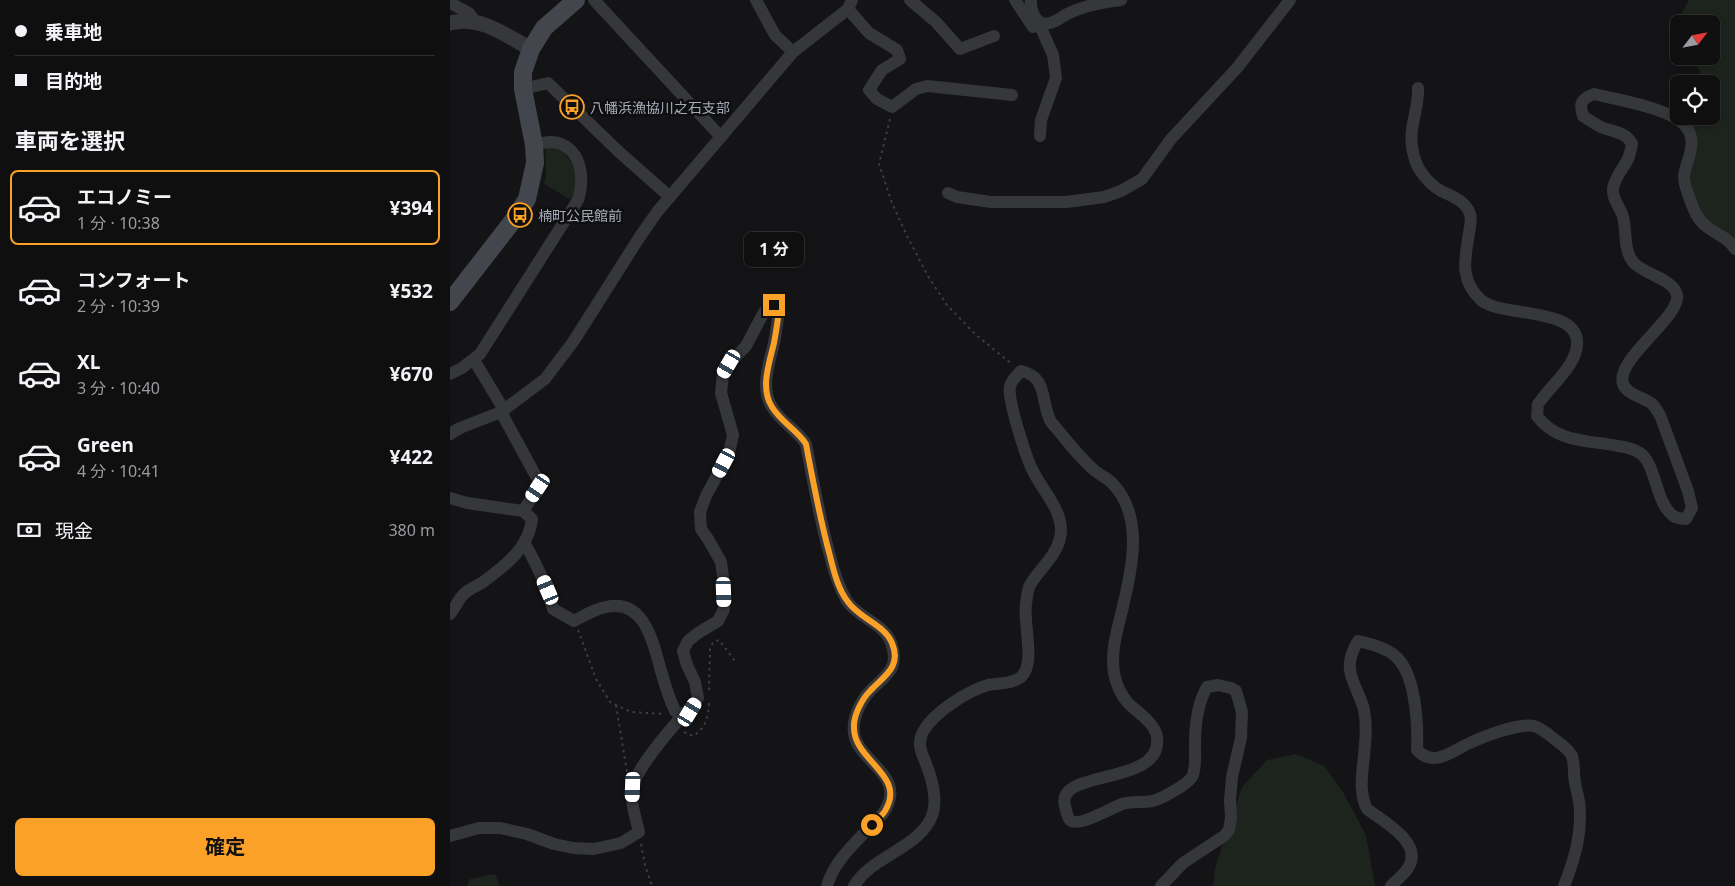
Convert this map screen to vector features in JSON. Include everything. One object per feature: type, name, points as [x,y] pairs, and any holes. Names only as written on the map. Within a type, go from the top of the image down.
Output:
[{"type":"main road","points":[[450,302],[515,218],[527,199],[535,163],[534,145],[523,90],[523,72],[531,49],[544,28],[576,0]]},
{"type":"street","points":[[594,0],[721,136]]},
{"type":"street","points":[[756,0],[776,35],[793,52]]},
{"type":"street","points":[[910,0],[936,22],[960,49],[994,36]]},
{"type":"street","points":[[1015,0],[1038,36],[1053,22],[1069,13],[1108,1],[1121,0]]},
{"type":"street","points":[[1031,0],[1030,6],[1043,30],[1053,55],[1056,78],[1041,120],[1040,136]]},
{"type":"street","points":[[948,193],[956,197],[991,202],[1066,202],[1104,197],[1121,191],[1142,178],[1171,139],[1237,68],[1290,0]]},
{"type":"street","points":[[450,3],[469,13],[475,21]]},
{"type":"street","points":[[450,434],[460,428],[503,411],[545,379],[558,363],[638,238],[670,197],[793,52],[850,4],[870,33],[897,50],[900,59],[882,70],[869,90],[877,99],[892,106],[916,90],[927,86],[1012,95]]},
{"type":"street","points":[[450,23],[475,21],[496,29],[531,49]]},
{"type":"street","points":[[523,90],[548,83],[618,151],[670,197]]},
{"type":"street","points":[[1418,88],[1411,129],[1413,154],[1416,163],[1430,183],[1455,197],[1465,205],[1470,214],[1471,222],[1464,260],[1469,286],[1474,294],[1485,303],[1563,321],[1574,330],[1577,340],[1576,352],[1569,365],[1538,405],[1537,416],[1555,433],[1574,440],[1588,440],[1627,448],[1641,453],[1651,469],[1657,489],[1668,509],[1675,517],[1686,520],[1692,508],[1688,491],[1660,415],[1653,405],[1627,390],[1623,384],[1623,376],[1629,363],[1674,309],[1678,297],[1674,287],[1634,263],[1627,251],[1623,216],[1612,190],[1615,180],[1628,158],[1632,144],[1630,138],[1624,134],[1600,126],[1583,116],[1580,108],[1586,97],[1594,94],[1662,111],[1678,119],[1687,127],[1692,139],[1684,179],[1696,214],[1709,230],[1724,238],[1735,249]]},
{"type":"street","points":[[450,374],[474,360],[480,354],[578,200],[582,187],[582,174],[577,160],[570,150],[561,143],[549,142],[534,145]]},
{"type":"street","points":[[450,836],[479,828],[500,828],[527,834],[554,844],[573,848],[594,849],[621,843],[639,832],[632,798],[633,787],[639,773],[680,718],[690,712],[698,698],[695,682],[683,651],[688,641],[718,621],[724,609],[721,562],[701,530],[700,512],[706,496],[729,453],[733,435],[721,393],[723,374],[729,364],[746,346],[764,312],[774,305],[779,309],[766,376],[767,394],[771,406],[782,420],[801,436],[806,444],[822,526],[836,579],[848,602],[860,615],[886,634],[892,644],[894,659],[892,669],[886,677],[870,690],[864,699],[855,719],[854,728],[855,739],[864,754],[878,767],[888,782],[891,790],[890,800],[885,811],[834,869],[827,886]]},
{"type":"street","points":[[474,360],[503,411],[538,480],[538,488],[523,511]]},
{"type":"street","points":[[854,886],[867,870],[914,839],[930,820],[934,810],[935,791],[928,767],[920,753],[919,743],[923,730],[932,720],[968,693],[987,686],[1018,680],[1024,674],[1028,662],[1025,607],[1027,594],[1030,585],[1054,554],[1060,539],[1062,526],[1058,514],[1032,471],[1012,409],[1010,387],[1013,379],[1021,371],[1031,373],[1039,382],[1046,414],[1051,422],[1094,470],[1113,484],[1130,516],[1133,530],[1133,556],[1124,603],[1115,636],[1114,672],[1118,686],[1127,702],[1151,724],[1156,733],[1158,743],[1154,754],[1148,761],[1136,769],[1075,787],[1066,795],[1064,802],[1068,819],[1074,822],[1082,822],[1128,802],[1151,801],[1167,796],[1190,780],[1195,766],[1196,721],[1202,694],[1207,687],[1218,685],[1236,691],[1242,712],[1241,738],[1232,777],[1229,830],[1224,836],[1183,863],[1161,886]]},
{"type":"street","points":[[450,498],[467,503],[523,511],[532,519],[531,532],[525,544],[502,567],[463,594],[458,606],[450,614]]},
{"type":"street","points":[[525,544],[545,582],[553,609],[574,621],[607,606],[625,607],[639,616],[649,631],[668,696],[680,718]]},
{"type":"street","points":[[1391,886],[1408,868],[1412,856],[1409,844],[1367,809],[1364,804],[1362,783],[1365,742],[1364,708],[1352,680],[1349,663],[1351,653],[1358,641],[1373,644],[1394,655],[1403,665],[1416,711],[1417,750],[1421,754],[1434,758],[1442,757],[1470,742],[1521,726],[1532,726],[1544,730],[1568,750],[1572,758],[1574,781],[1579,800],[1580,828],[1570,870],[1564,886]]},
{"type":"path","points":[[892,106],[879,164],[892,203],[906,236],[929,278],[947,305],[975,334],[1021,371]]},
{"type":"path","points":[[574,621],[596,679],[610,702],[631,712],[663,714],[680,718]]},
{"type":"path","points":[[616,705],[632,798]]},
{"type":"path","points":[[639,832],[644,865],[652,886]]},
{"type":"shaded area","points":[[1689,0],[1735,0],[1735,249],[1709,230],[1684,179],[1687,127],[1689,125],[1720,125],[1720,75],[1701,75],[1697,65],[1720,65],[1720,15],[1681,15]]},
{"type":"shaded area","points":[[552,146],[564,152],[579,173],[573,201],[544,184],[546,173],[545,150]]},
{"type":"shaded area","points":[[1296,754],[1324,766],[1343,792],[1366,835],[1375,886],[1213,886],[1215,868],[1242,787],[1267,760]]},
{"type":"shaded area","points":[[495,874],[500,886],[467,886],[470,879]]},
{"type":"place","name":"八幡浜漁協川之石支部","points":[[572,107]]},
{"type":"place","name":"楠町公民館前","points":[[520,215]]},
{"type":"route","points":[[774,305],[779,309],[766,376],[767,394],[771,406],[782,420],[801,436],[806,444],[822,526],[836,579],[848,602],[860,615],[875,624],[886,634],[892,644],[894,659],[892,669],[886,677],[870,690],[864,699],[855,719],[854,728],[855,739],[864,754],[878,767],[891,790],[890,800],[885,811],[872,825]]}]
